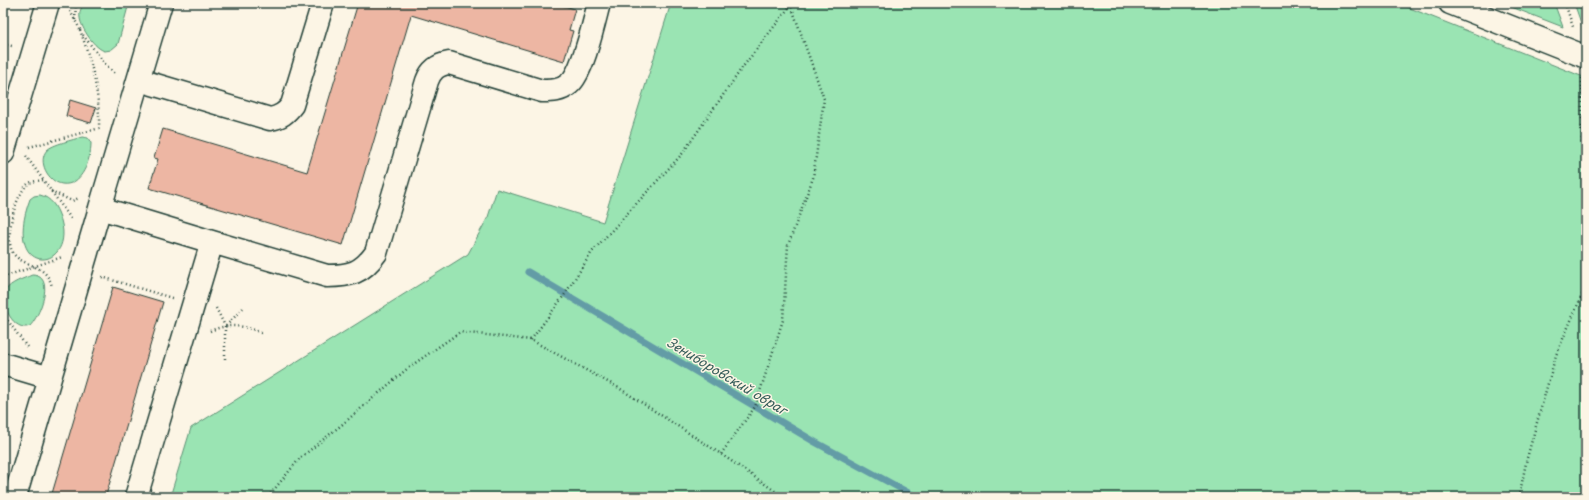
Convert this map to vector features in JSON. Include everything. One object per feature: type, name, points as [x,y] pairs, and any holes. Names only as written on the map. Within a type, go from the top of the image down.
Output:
[{"type":"lane","points":[[15,497],[161,3]]},
{"type":"lane","points":[[137,85],[270,119],[277,118],[288,111],[292,105],[322,3]]},
{"type":"lane","points":[[100,208],[327,276],[343,276],[353,274],[370,262],[376,253],[427,81],[432,71],[438,66],[449,64],[542,91],[555,91],[564,88],[575,78],[579,70],[599,3]]},
{"type":"lane","points":[[1450,3],[1584,56]]},
{"type":"lane","points":[[3,153],[57,5]]},
{"type":"lane","points":[[136,497],[212,242]]},
{"type":"lane","points":[[3,365],[50,378]]},
{"type":"path","points":[[3,16],[7,3]]},
{"type":"path","points":[[75,20],[76,3]]},
{"type":"path","points":[[531,340],[565,294],[592,252],[682,154],[742,68],[792,4]]},
{"type":"path","points":[[721,454],[755,407],[783,320],[788,245],[813,178],[824,99],[792,4]]},
{"type":"path","points":[[57,5],[75,20],[88,52],[94,82],[99,133]]},
{"type":"path","points":[[80,30],[106,65],[137,85]]},
{"type":"path","points":[[1584,56],[1582,144],[1586,163]]},
{"type":"path","points":[[28,147],[126,121]]},
{"type":"path","points":[[3,277],[89,246],[52,191],[25,155]]},
{"type":"path","points":[[43,180],[31,182],[22,191],[10,229],[11,247],[17,257],[47,274],[53,290]]},
{"type":"path","points":[[52,191],[72,201],[76,200],[82,195]]},
{"type":"path","points":[[82,271],[194,304]]},
{"type":"path","points":[[201,279],[225,326],[225,361]]},
{"type":"path","points":[[1519,497],[1527,458],[1556,355],[1586,286]]},
{"type":"path","points":[[225,326],[243,308]]},
{"type":"path","points":[[210,331],[225,326],[245,327],[263,334]]},
{"type":"path","points":[[268,497],[300,458],[344,424],[408,368],[460,332],[531,340],[619,388],[778,492],[789,497]]},
{"type":"green space","points":[[85,3],[129,3],[118,44],[111,50],[105,51],[97,46],[83,27],[80,16],[82,6]]},
{"type":"green space","points":[[671,3],[1397,3],[1586,78],[1586,497],[1549,497],[1546,494],[1534,497],[170,497],[191,428],[468,254],[488,217],[497,189],[603,222]]},
{"type":"green space","points":[[1501,3],[1554,3],[1563,27]]},
{"type":"green space","points":[[1574,3],[1586,3],[1586,37]]},
{"type":"green space","points":[[82,137],[88,138],[91,143],[91,149],[87,164],[80,177],[69,184],[62,184],[52,179],[48,175],[43,160],[47,150],[63,142]]},
{"type":"green space","points":[[40,195],[50,200],[57,209],[63,236],[59,249],[51,257],[41,259],[31,255],[25,243],[23,225],[30,199],[34,196]]},
{"type":"green space","points":[[32,275],[39,277],[44,282],[44,297],[34,321],[30,326],[24,327],[14,321],[6,310],[4,297],[5,291],[10,285]]},
{"type":"building","points":[[358,3],[554,3],[575,9],[569,30],[573,31],[564,61],[411,15],[343,245],[149,188],[158,159],[154,158],[163,129],[307,172]]},
{"type":"building","points":[[70,100],[96,108],[91,123],[66,116]]},
{"type":"building","points":[[113,287],[163,302],[106,497],[51,497]]},
{"type":"waterway","name":"Зениборовский овраг","points":[[528,272],[815,442],[916,497]]}]
